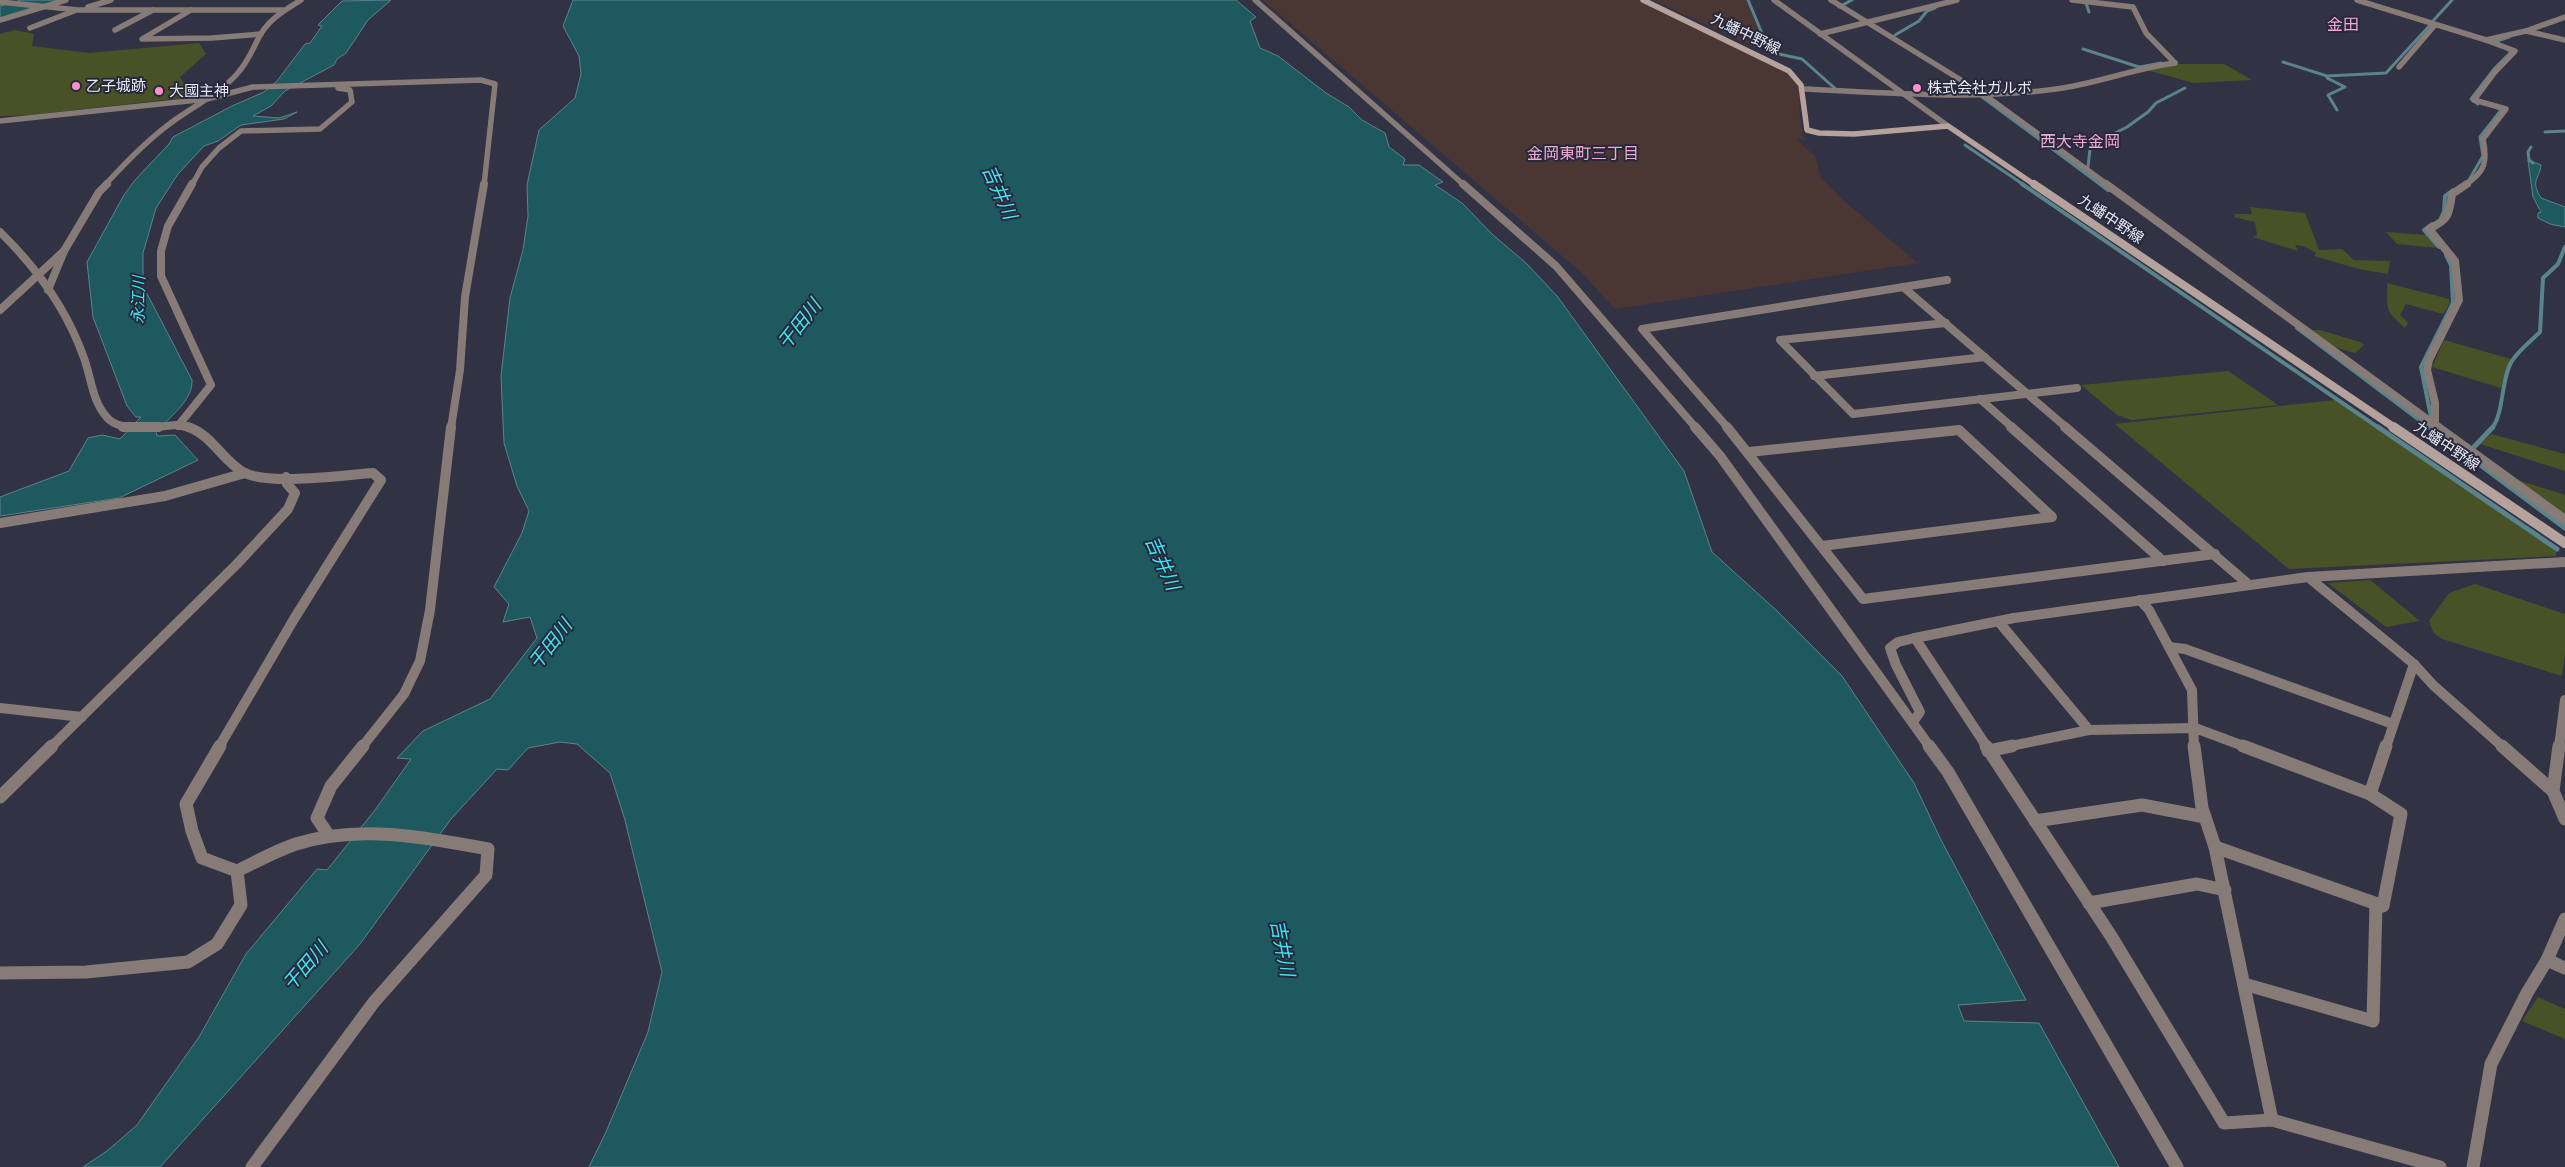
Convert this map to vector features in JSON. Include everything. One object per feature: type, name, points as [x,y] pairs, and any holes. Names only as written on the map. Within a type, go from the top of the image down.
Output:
[{"type":"main road","name":"九蟠中野線","points":[[1643,0],[1780,65],[1795,76],[1804,89]]},
{"type":"main road","points":[[1804,89],[1804,122],[1807,130],[1815,133],[1833,134],[1948,126]]},
{"type":"main road","name":"九蟠中野線","points":[[1948,126],[2565,543]]},
{"type":"street","points":[[0,20],[66,0]]},
{"type":"street","points":[[30,28],[110,0]]},
{"type":"street","points":[[48,290],[64,252],[99,192],[135,153],[172,122],[207,99],[244,66],[261,34],[276,15],[301,0]]},
{"type":"street","points":[[1255,0],[1556,266],[1720,456],[1948,772],[2177,1167]]},
{"type":"street","points":[[1774,0],[1948,126]]},
{"type":"street","points":[[1831,0],[1978,93],[2565,520]]},
{"type":"street","points":[[1820,34],[1923,10],[1957,0]]},
{"type":"street","points":[[1804,89],[1902,94],[1978,93],[2061,88],[2141,68],[2175,63],[2146,34],[2131,6],[2072,0]]},
{"type":"street","points":[[2357,0],[2515,51],[2494,73],[2474,100],[2506,109],[2482,139],[2487,158],[2477,177],[2452,194],[2448,214],[2443,222],[2429,229],[2455,261],[2459,300],[2428,365],[2435,404],[2435,425]]},
{"type":"street","points":[[0,2],[78,10],[283,10]]},
{"type":"street","points":[[0,5],[13,2]]},
{"type":"street","points":[[200,9],[203,3]]},
{"type":"street","points":[[193,9],[142,39],[212,38],[261,34]]},
{"type":"street","points":[[115,30],[153,10]]},
{"type":"street","points":[[2489,42],[2565,17]]},
{"type":"street","points":[[2398,66],[2435,25]]},
{"type":"street","points":[[2526,31],[2565,40]]},
{"type":"street","points":[[0,120],[207,99],[253,87],[481,80],[494,84],[489,152],[465,297],[460,370],[448,449],[430,610],[420,661],[404,694],[331,786],[317,818],[329,836]]},
{"type":"street","points":[[173,426],[211,385],[161,276],[162,252],[168,226],[202,167],[219,148],[241,131],[320,129],[352,102],[350,90],[316,85]]},
{"type":"street","points":[[0,232],[19,250],[38,273],[48,290],[82,351],[94,395],[105,416],[122,427],[173,426],[197,429],[206,435],[214,446],[245,473],[264,478],[373,474],[382,480],[294,619],[186,804],[192,831],[202,858],[237,871],[295,844],[329,836],[356,833],[445,841],[488,849],[486,875],[374,1002],[314,1080],[252,1167]]},
{"type":"street","points":[[0,310],[38,273],[64,252]]},
{"type":"street","points":[[1947,280],[1642,329],[1749,452],[1863,599],[2215,554]]},
{"type":"street","points":[[1903,287],[2248,584]]},
{"type":"street","points":[[1946,323],[1780,340],[1853,414],[2077,388]]},
{"type":"street","points":[[1814,376],[1985,357]]},
{"type":"street","points":[[1980,399],[2163,561]]},
{"type":"street","points":[[1749,452],[1959,430],[2052,517],[1822,546]]},
{"type":"street","points":[[0,523],[165,496],[245,473]]},
{"type":"street","points":[[0,797],[237,564],[288,508],[296,493],[287,484],[286,477]]},
{"type":"street","points":[[1913,722],[1920,712],[1895,666],[1890,648],[1898,642],[1999,622],[2248,584],[2308,577],[2565,562]]},
{"type":"street","points":[[2308,577],[2414,664],[2434,685],[2553,791],[2565,819]]},
{"type":"street","points":[[2140,600],[2149,610],[2192,690],[2195,728],[2193,738],[2205,817],[2215,847],[2225,890],[2272,1120]]},
{"type":"street","points":[[1999,622],[2089,730]]},
{"type":"street","points":[[1915,638],[2089,903],[2224,1123],[2272,1120],[2440,1167]]},
{"type":"street","points":[[2169,647],[2184,649],[2394,724]]},
{"type":"street","points":[[2370,794],[2414,664]]},
{"type":"street","points":[[2553,791],[2565,700]]},
{"type":"street","points":[[0,708],[82,717]]},
{"type":"street","points":[[1988,751],[2089,730],[2195,728],[2370,794],[2401,814],[2383,906],[2215,847]]},
{"type":"street","points":[[2035,821],[2142,805],[2205,817]]},
{"type":"street","points":[[0,973],[86,972],[188,962],[217,944],[241,905],[237,871]]},
{"type":"street","points":[[2089,903],[2196,884],[2225,890]]},
{"type":"street","points":[[2244,984],[2373,1020],[2376,904]]},
{"type":"street","points":[[2473,1167],[2491,1064],[2526,993],[2547,960],[2565,919]]},
{"type":"street","points":[[2547,960],[2565,968]]},
{"type":"shaded area","points":[[1263,0],[1639,0],[1781,68],[1796,80],[1801,91],[1799,108],[1803,137],[1806,140],[1796,139],[1815,156],[1821,178],[1844,201],[1918,263],[1615,309],[1582,273]]},
{"type":"shaded area","points":[[1653,0],[1746,0],[1764,43],[1756,48]]},
{"type":"shaded area","points":[[15,30],[34,34],[32,46],[89,53],[199,43],[206,54],[180,77],[191,97],[30,115],[0,116],[0,34]]},
{"type":"shaded area","points":[[2176,64],[2224,64],[2252,80],[2194,83],[2143,69]]},
{"type":"shaded area","points":[[2250,207],[2305,213],[2319,250],[2342,249],[2354,260],[2390,261],[2388,274],[2359,269],[2314,256],[2316,253],[2303,246],[2295,245],[2298,251],[2253,237],[2257,235],[2255,222],[2234,217],[2235,214],[2252,214]]},
{"type":"shaded area","points":[[2386,232],[2426,235],[2438,248],[2397,244]]},
{"type":"shaded area","points":[[2387,283],[2449,299],[2450,303],[2443,314],[2406,304],[2400,315],[2408,323],[2405,328],[2388,308]]},
{"type":"shaded area","points":[[2312,330],[2320,330],[2360,342],[2364,345],[2355,353],[2331,346]]},
{"type":"shaded area","points":[[2444,340],[2511,359],[2501,388],[2432,367]]},
{"type":"shaded area","points":[[2228,371],[2278,405],[2132,420],[2117,415],[2081,385]]},
{"type":"shaded area","points":[[2335,400],[2556,551],[2556,556],[2289,569],[2115,424]]},
{"type":"shaded area","points":[[2491,434],[2565,454],[2565,471],[2480,444]]},
{"type":"shaded area","points":[[2515,479],[2565,495],[2565,515]]},
{"type":"shaded area","points":[[2370,580],[2420,621],[2386,627],[2328,583]]},
{"type":"shaded area","points":[[2475,584],[2565,614],[2565,654],[2562,676],[2442,639],[2433,632],[2429,621],[2449,593]]},
{"type":"shaded area","points":[[2538,997],[2565,1009],[2565,1039],[2522,1021]]},
{"type":"water","points":[[21,0],[59,0],[0,18],[0,6]]},
{"type":"water","name":"永江川","points":[[391,0],[368,20],[346,53],[337,59],[334,65],[285,91],[271,106],[253,116],[279,118],[297,112],[284,119],[241,125],[218,141],[204,146],[178,174],[156,208],[143,253],[143,286],[192,380],[189,395],[156,432],[157,436],[175,435],[198,460],[119,498],[0,516],[0,497],[69,471],[88,438],[102,435],[120,439],[141,417],[136,417],[127,406],[93,317],[87,262],[124,195],[135,180],[169,144],[173,137],[232,106],[264,92],[277,81],[305,44],[310,43],[322,26],[318,25],[342,1]]},
{"type":"water","points":[[573,0],[1236,0],[1256,17],[1250,21],[1260,48],[1278,56],[1326,93],[1349,107],[1362,120],[1385,133],[1389,147],[1405,159],[1403,165],[1419,165],[1443,182],[1435,185],[1462,203],[1493,235],[1526,263],[1557,296],[1684,471],[1712,552],[1776,610],[1842,676],[1914,783],[1940,838],[2026,1000],[1958,1005],[1964,1021],[2039,1023],[2119,1167],[589,1167],[606,1132],[648,1032],[662,972],[625,820],[610,773],[577,744],[560,742],[528,748],[508,770],[497,769],[451,819],[360,944],[160,1167],[83,1167],[107,1151],[137,1125],[199,1037],[246,954],[317,869],[327,870],[375,810],[411,759],[397,758],[423,731],[490,699],[537,638],[530,617],[503,622],[509,604],[494,587],[522,533],[529,511],[517,486],[504,443],[501,376],[510,298],[523,250],[528,216],[527,185],[539,130],[575,98],[581,74],[579,56],[563,26]]},
{"type":"water","points":[[2528,160],[2541,165],[2536,180],[2536,187],[2541,198],[2565,207],[2565,227],[2550,224],[2538,218],[2538,213],[2541,212],[2533,197]]},
{"type":"waterway","points":[[1748,0],[1766,43],[1775,53],[1802,59],[1839,92]]},
{"type":"waterway","points":[[1839,7],[1852,0]]},
{"type":"waterway","points":[[2432,22],[2452,0]]},
{"type":"waterway","points":[[2088,3],[2086,3],[2089,12]]},
{"type":"waterway","points":[[1895,35],[1919,21],[1927,11],[1935,8]]},
{"type":"waterway","points":[[2283,62],[2327,76],[2386,73],[2431,24]]},
{"type":"waterway","points":[[2491,43],[2509,37]]},
{"type":"waterway","points":[[2083,49],[2139,67]]},
{"type":"waterway","points":[[2478,104],[2471,99],[2495,68],[2512,51],[2509,50]]},
{"type":"waterway","points":[[2140,67],[2161,63]]},
{"type":"waterway","points":[[2327,78],[2345,87],[2328,95],[2337,110]]},
{"type":"waterway","points":[[2088,167],[2090,149],[2094,144],[2127,127],[2148,112],[2156,103],[2185,88]]},
{"type":"waterway","points":[[1985,92],[2007,91]]},
{"type":"waterway","points":[[1978,94],[2101,185]]},
{"type":"waterway","points":[[2469,180],[2483,156],[2480,137],[2502,109],[2498,108]]},
{"type":"waterway","points":[[2545,132],[2565,131]]},
{"type":"waterway","points":[[1965,145],[2024,185]]},
{"type":"waterway","points":[[2531,147],[2528,152],[2529,160],[2533,163]]},
{"type":"waterway","points":[[2022,184],[2379,428]]},
{"type":"waterway","points":[[2100,184],[2108,190]]},
{"type":"waterway","points":[[2441,218],[2444,212],[2445,196],[2453,190]]},
{"type":"waterway","points":[[2432,224],[2424,230],[2439,247]]},
{"type":"waterway","points":[[2492,428],[2499,414],[2508,368],[2522,349],[2540,332],[2543,278],[2558,264],[2565,247]]},
{"type":"waterway","points":[[2431,417],[2421,367],[2453,303],[2451,265],[2446,255]]},
{"type":"waterway","points":[[2297,328],[2430,428]]},
{"type":"waterway","points":[[2378,427],[2557,549]]},
{"type":"waterway","points":[[2429,427],[2436,432]]},
{"type":"waterway","points":[[2473,448],[2493,427]]},
{"type":"waterway","points":[[2475,461],[2565,528]]},
{"type":"place","name":"乙子城跡","points":[[76,86]]},
{"type":"place","name":"株式会社ガルボ","points":[[1917,88]]},
{"type":"place","name":"大國主神","points":[[159,91]]},
{"type":"district","name":"金田","points":[[2343,24]]},
{"type":"district","name":"西大寺金岡","points":[[2080,141]]},
{"type":"district","name":"金岡東町三丁目","points":[[1583,153]]},
{"type":"water label","name":"吉井川","points":[[1000,192]]},
{"type":"water label","name":"干田川","points":[[799,324]]},
{"type":"water label","name":"吉井川","points":[[1163,563]]},
{"type":"water label","name":"干田川","points":[[550,644]]},
{"type":"water label","name":"吉井川","points":[[1283,948]]},
{"type":"water label","name":"干田川","points":[[305,966]]}]
